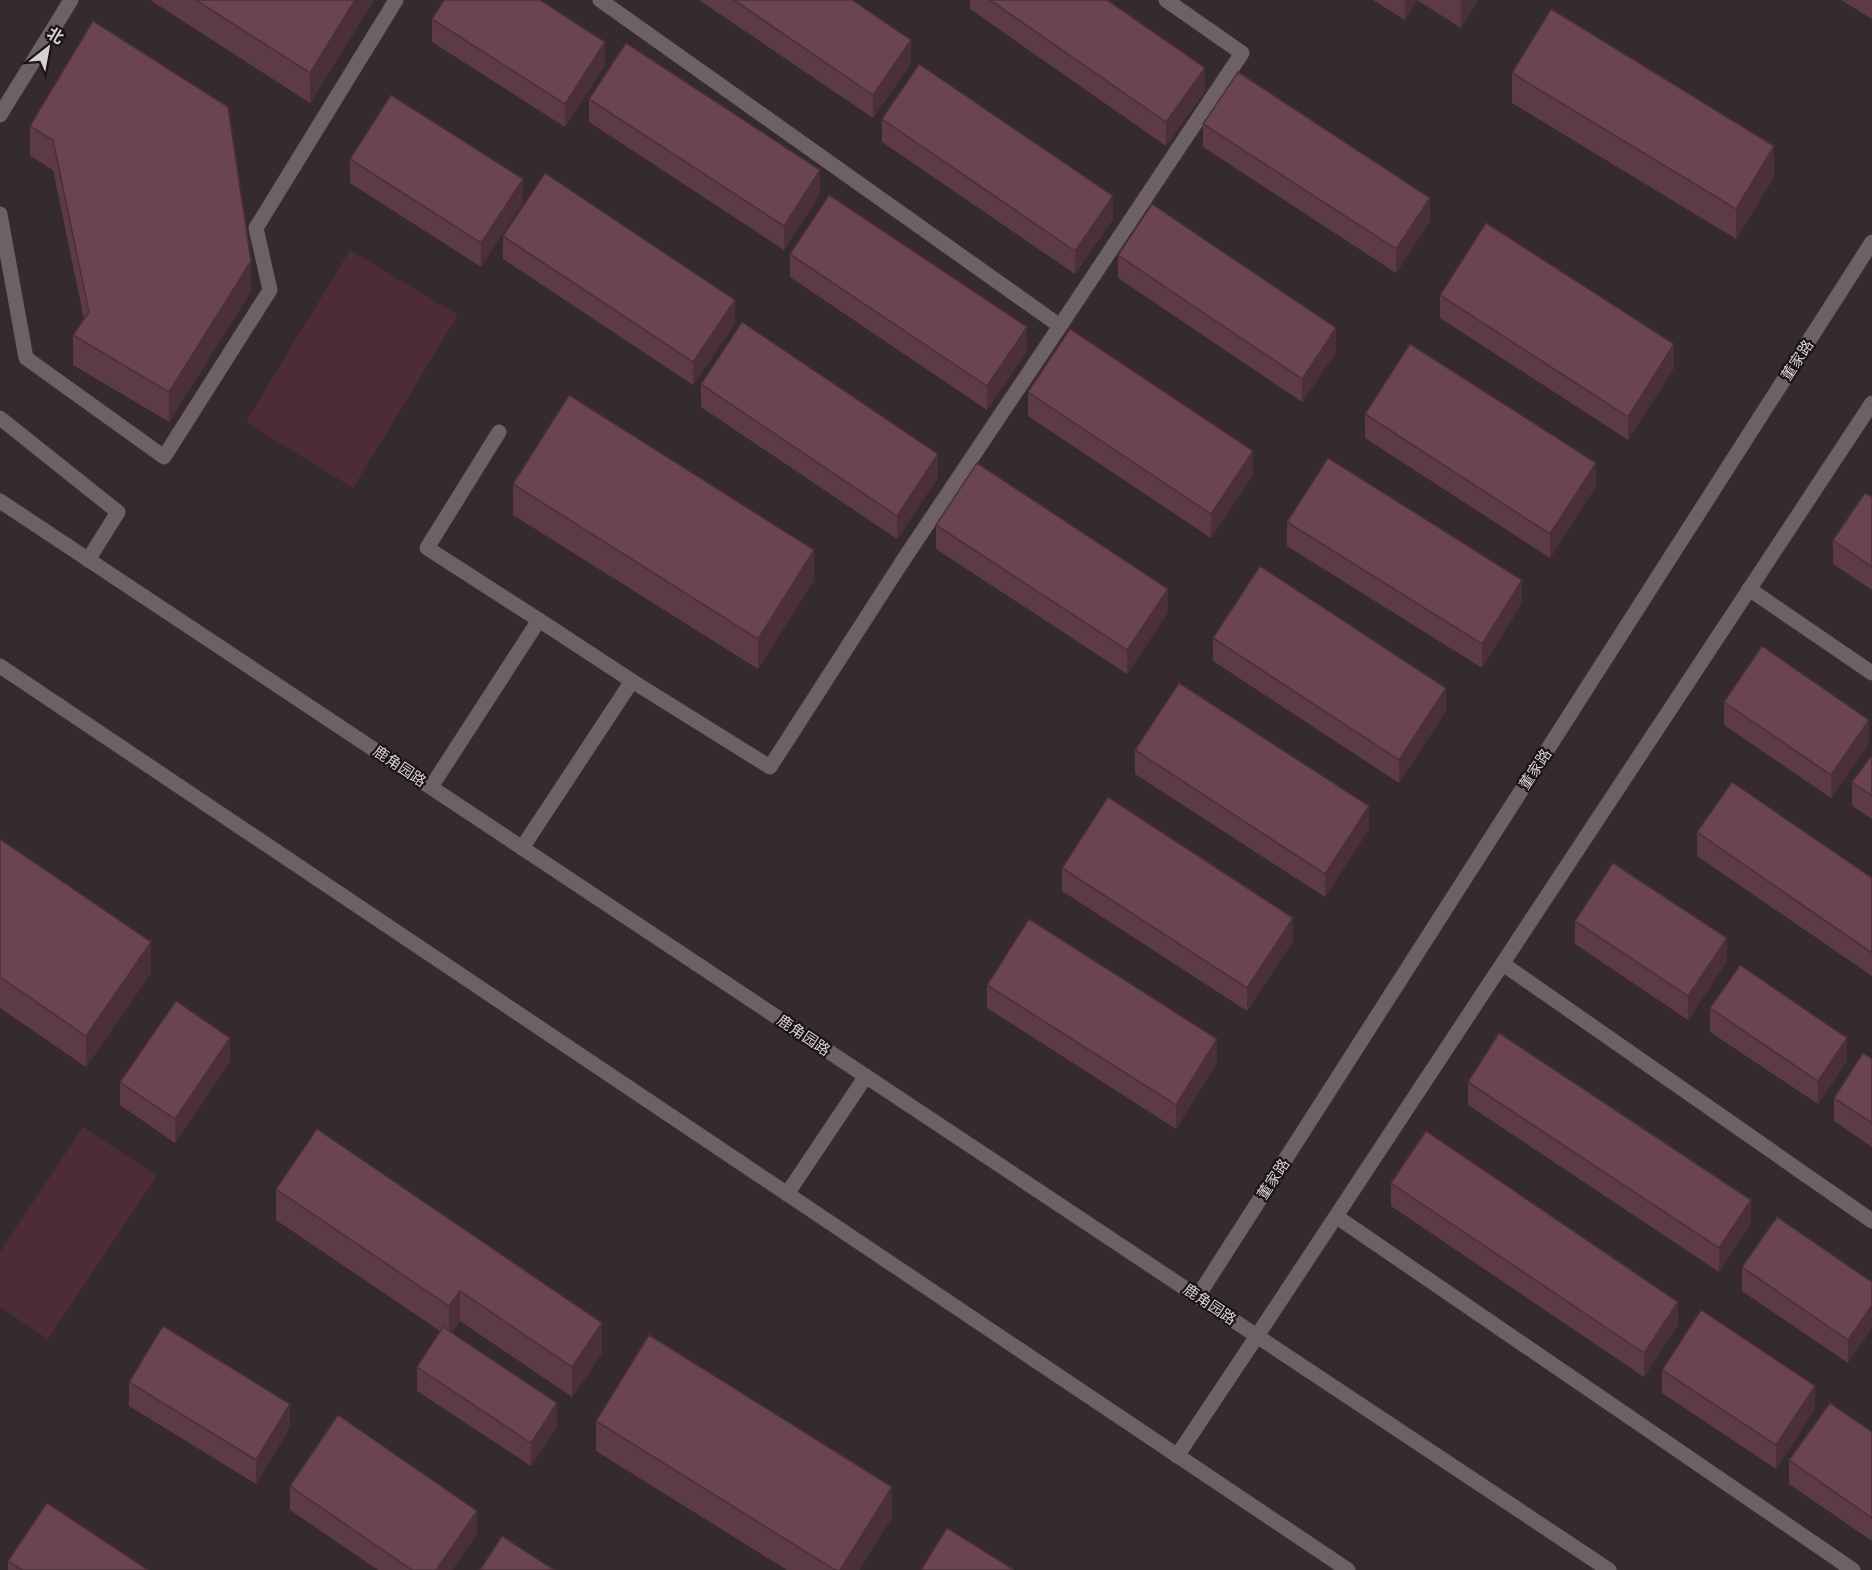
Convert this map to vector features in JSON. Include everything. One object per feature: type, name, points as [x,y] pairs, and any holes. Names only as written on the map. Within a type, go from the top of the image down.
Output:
[{"type":"street","points":[[0,115],[71,0]]},
{"type":"street","points":[[0,214],[26,358],[164,457],[270,290],[256,228],[396,0]]},
{"type":"street","points":[[600,0],[1060,326]]},
{"type":"street","points":[[499,432],[427,548],[770,767],[903,562],[1242,53],[1166,0]]},
{"type":"street","name":"董家路","points":[[1198,1296],[1872,242]]},
{"type":"street","points":[[1177,1456],[1337,1217],[1872,403]]},
{"type":"street","points":[[0,418],[118,512],[88,560]]},
{"type":"street","name":"鹿角园路","points":[[0,501],[1609,1570]]},
{"type":"street","points":[[1749,590],[1872,673]]},
{"type":"street","points":[[431,787],[539,620]]},
{"type":"street","points":[[0,666],[1348,1570]]},
{"type":"street","points":[[522,848],[632,681]]},
{"type":"street","points":[[1503,964],[1872,1221]]},
{"type":"street","points":[[787,1194],[866,1076]]},
{"type":"street","points":[[1337,1217],[1853,1570]]},
{"type":"shaded area","points":[[350,250],[458,315],[353,488],[246,422]]},
{"type":"shaded area","points":[[83,1127],[157,1176],[48,1339],[0,1307],[0,1252]]},
{"type":"building","points":[[196,0],[355,0],[310,73]]},
{"type":"building","points":[[444,0],[540,0],[605,42],[565,104],[432,19]]},
{"type":"building","points":[[734,0],[852,0],[911,40],[873,95]]},
{"type":"building","points":[[990,0],[1107,0],[1205,68],[1166,122]]},
{"type":"building","points":[[1551,9],[1774,146],[1736,209],[1512,73]]},
{"type":"building","points":[[93,21],[228,107],[251,261],[169,392],[73,335],[89,312],[53,140],[30,126]]},
{"type":"building","points":[[626,43],[820,170],[784,226],[589,99]]},
{"type":"building","points":[[919,64],[1113,196],[1075,251],[882,119]]},
{"type":"building","points":[[1238,72],[1430,198],[1396,249],[1203,124]]},
{"type":"building","points":[[391,95],[523,179],[481,243],[350,159]]},
{"type":"building","points":[[545,173],[735,300],[693,362],[503,236]]},
{"type":"building","points":[[829,195],[1027,327],[987,386],[790,254]]},
{"type":"building","points":[[1152,204],[1336,328],[1302,379],[1118,255]]},
{"type":"building","points":[[1486,223],[1674,344],[1628,417],[1440,295]]},
{"type":"building","points":[[742,322],[938,454],[897,516],[701,384]]},
{"type":"building","points":[[1070,329],[1253,451],[1211,514],[1028,392]]},
{"type":"building","points":[[1410,344],[1596,463],[1550,534],[1365,414]]},
{"type":"building","points":[[569,395],[814,550],[758,639],[513,484]]},
{"type":"building","points":[[1328,458],[1522,580],[1482,644],[1287,522]]},
{"type":"building","points":[[977,463],[1168,589],[1127,650],[936,525]]},
{"type":"building","points":[[1865,493],[1872,497],[1872,567],[1833,540]]},
{"type":"building","points":[[1260,566],[1446,688],[1399,760],[1213,638]]},
{"type":"building","points":[[1762,646],[1869,720],[1831,775],[1724,702]]},
{"type":"building","points":[[1179,683],[1369,806],[1325,874],[1135,750]]},
{"type":"building","points":[[1872,755],[1872,796],[1852,782]]},
{"type":"building","points":[[1732,782],[1872,878],[1872,953],[1697,832]]},
{"type":"building","points":[[1108,797],[1293,918],[1247,988],[1062,868]]},
{"type":"building","points":[[0,839],[151,942],[86,1036],[0,977]]},
{"type":"building","points":[[1613,863],[1727,938],[1688,996],[1575,921]]},
{"type":"building","points":[[1029,919],[1217,1039],[1176,1105],[987,985]]},
{"type":"building","points":[[1740,965],[1847,1038],[1818,1081],[1710,1008]]},
{"type":"building","points":[[176,1001],[230,1038],[175,1119],[120,1082]]},
{"type":"building","points":[[1499,1033],[1751,1200],[1719,1248],[1468,1082]]},
{"type":"building","points":[[1863,1053],[1872,1059],[1872,1123],[1834,1098]]},
{"type":"building","points":[[317,1129],[602,1323],[572,1367],[460,1291],[449,1306],[276,1189]]},
{"type":"building","points":[[1426,1131],[1678,1302],[1644,1353],[1391,1183]]},
{"type":"building","points":[[1777,1217],[1872,1282],[1872,1305],[1848,1340],[1742,1267]]},
{"type":"building","points":[[1701,1310],[1815,1386],[1776,1445],[1662,1370]]},
{"type":"building","points":[[163,1326],[290,1404],[256,1460],[129,1382]]},
{"type":"building","points":[[443,1327],[557,1403],[531,1443],[417,1367]]},
{"type":"building","points":[[649,1335],[892,1487],[840,1570],[835,1570],[596,1421]]},
{"type":"building","points":[[1830,1403],[1872,1432],[1872,1518],[1789,1460]]},
{"type":"building","points":[[338,1415],[477,1511],[436,1570],[412,1570],[290,1486]]},
{"type":"building","points":[[47,1503],[148,1570],[22,1570],[8,1561]]},
{"type":"building","points":[[947,1528],[1014,1570],[921,1570]]},
{"type":"building","points":[[502,1536],[554,1570],[480,1570]]}]
